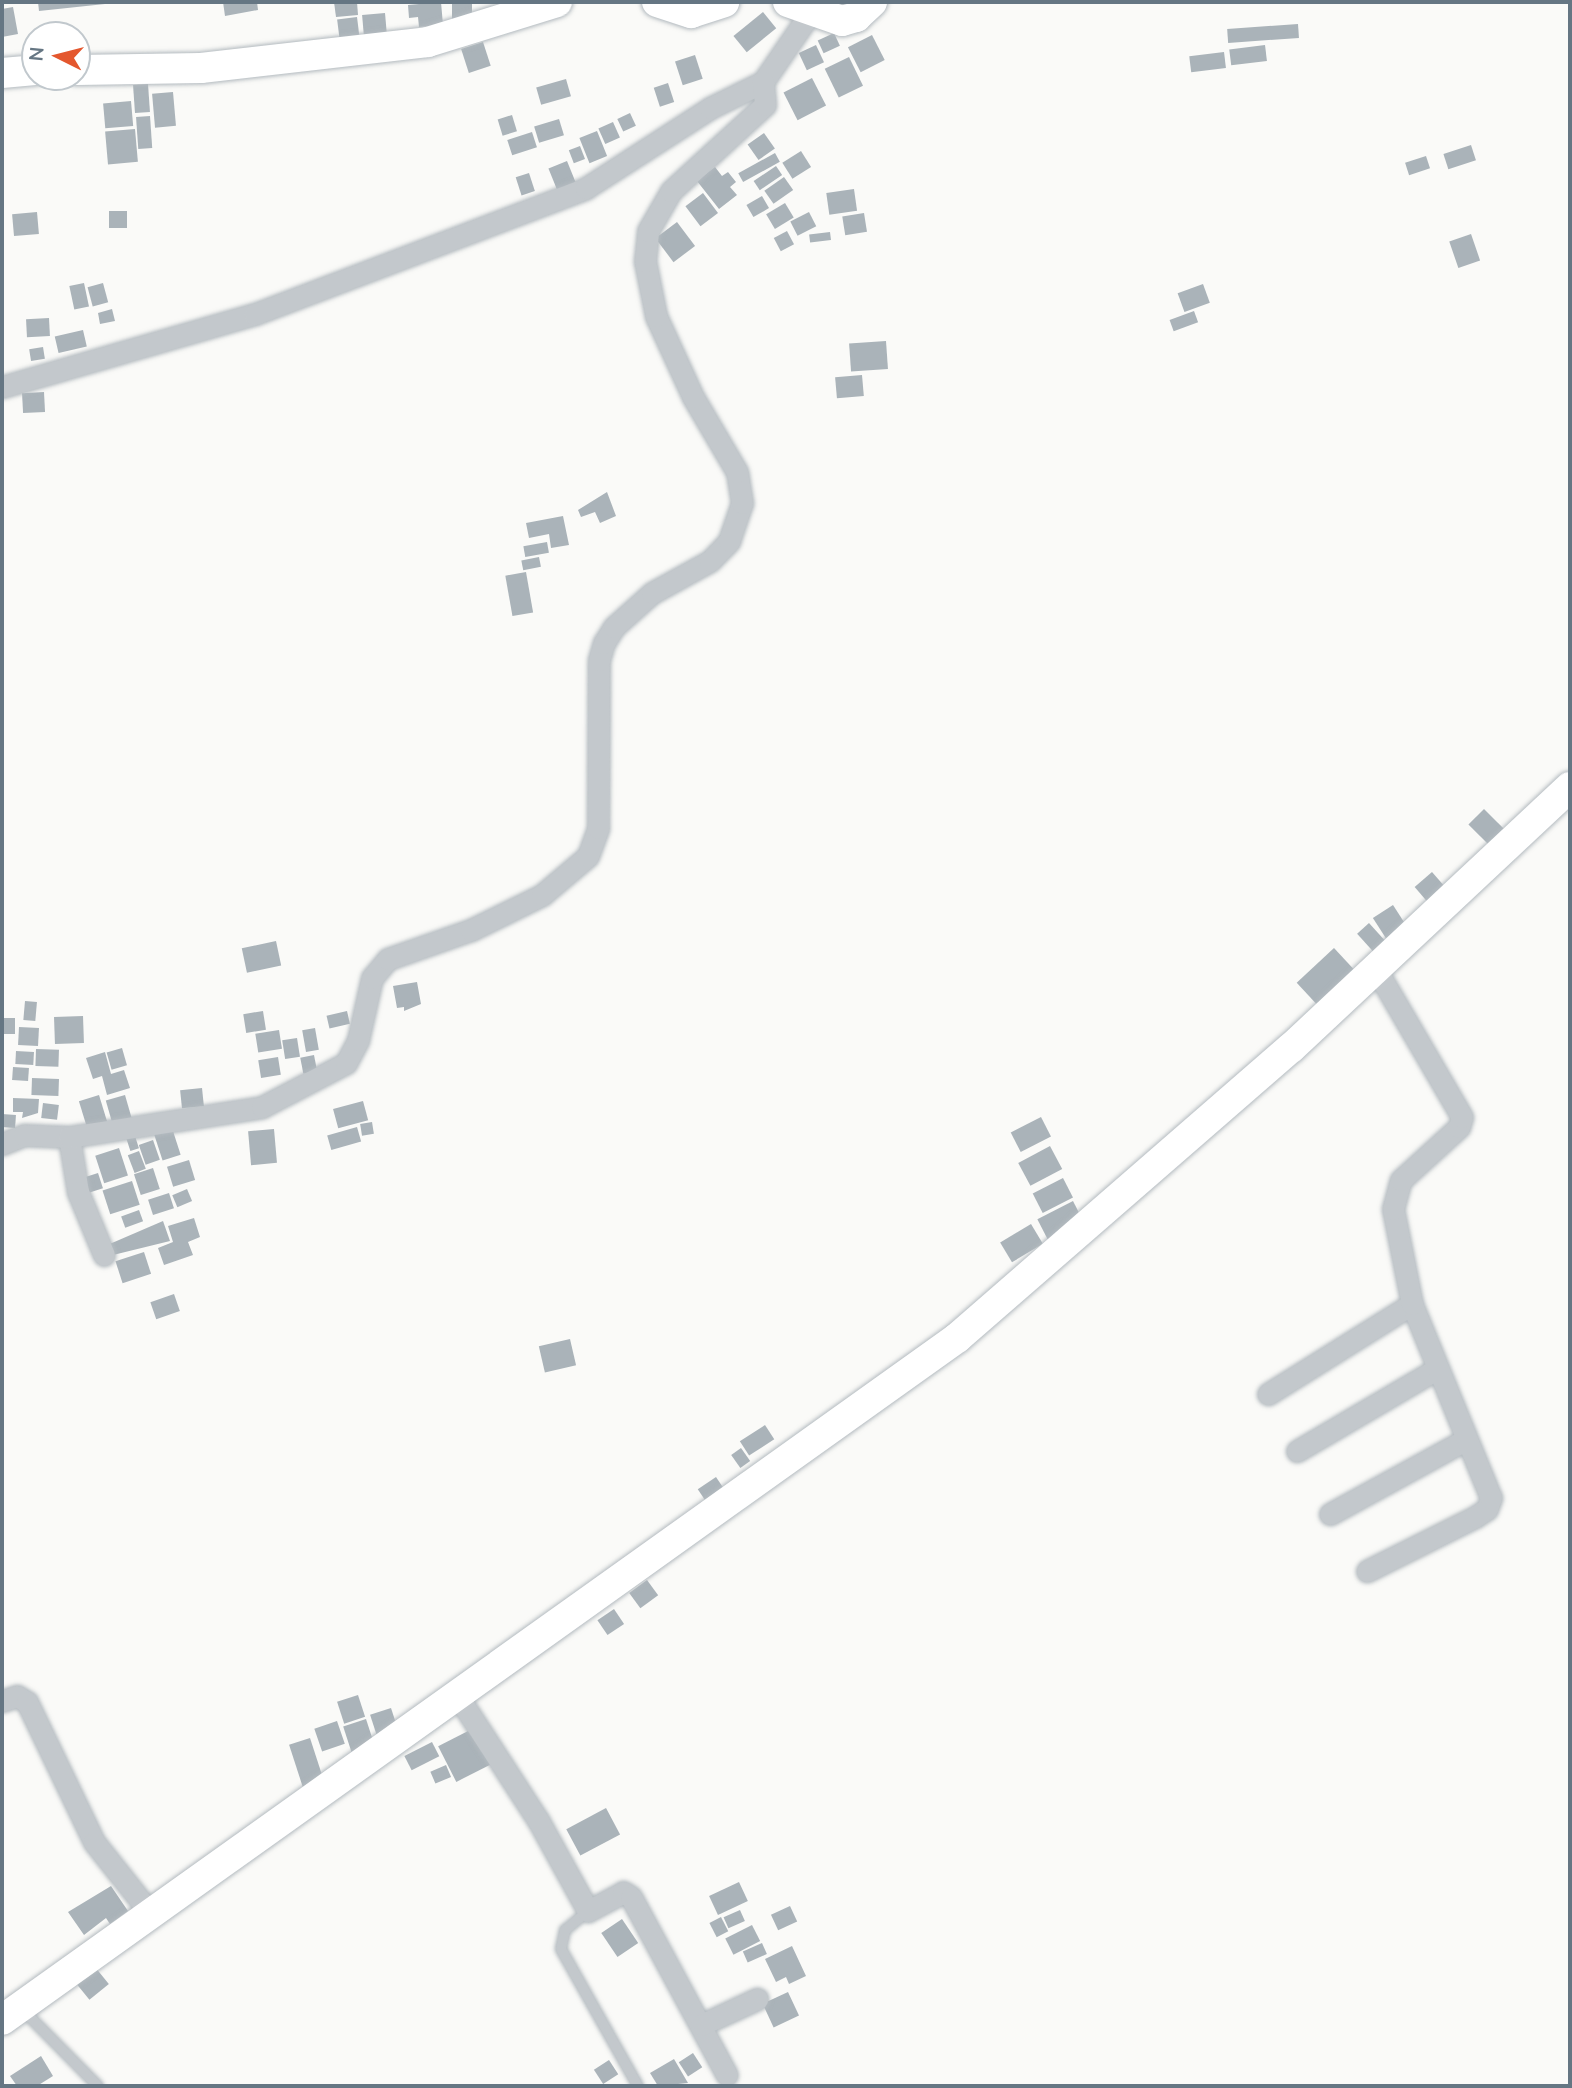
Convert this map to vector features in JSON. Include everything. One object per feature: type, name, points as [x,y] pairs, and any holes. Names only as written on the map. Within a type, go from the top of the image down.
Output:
[{"type":"street","points":[[91,70],[201,68],[428,42],[557,2]]},
{"type":"street","points":[[657,2],[691,13],[724,2]]},
{"type":"street","points":[[2,1144],[24,1135],[69,1137],[249,1111],[340,1068],[355,1048],[372,978],[388,959],[471,930],[542,895],[588,856],[598,828],[598,703],[604,643],[614,627],[652,593],[710,561],[729,541],[742,503],[737,472],[693,397],[656,316],[645,261],[648,231],[671,191],[765,106],[763,82],[799,7],[846,20],[872,2]]},
{"type":"street","points":[[2,73],[21,71]]},
{"type":"street","points":[[2,387],[255,314],[586,188],[710,108],[763,82]]},
{"type":"street","points":[[11,2013],[957,1338],[1376,969],[1570,787]]},
{"type":"street","points":[[1367,1571],[1489,1507],[1490,1494],[1435,1370],[1412,1304],[1395,1227],[1393,1195],[1411,1169],[1460,1127],[1462,1116],[1376,969]]},
{"type":"street","points":[[69,1137],[78,1192],[104,1255]]},
{"type":"street","points":[[1268,1394],[1412,1304]]},
{"type":"street","points":[[1297,1451],[1435,1370]]},
{"type":"street","points":[[1330,1514],[1465,1440]]},
{"type":"street","points":[[457,1695],[532,1811],[588,1911],[629,1894],[727,2075]]},
{"type":"street","points":[[2,1701],[17,1696],[27,1702],[94,1842],[151,1914]]},
{"type":"street","points":[[701,2025],[757,1999]]},
{"type":"lane","points":[[588,1911],[565,1930],[561,1949],[638,2086]]},
{"type":"lane","points":[[11,2013],[99,2086]]},
{"type":"building","points":[[38,2],[104,2],[105,4],[39,11]]},
{"type":"building","points":[[223,2],[257,2],[258,10],[225,16]]},
{"type":"building","points":[[334,2],[357,2],[358,15],[336,17]]},
{"type":"building","points":[[441,2],[443,25],[419,27],[418,17],[409,18],[408,5]]},
{"type":"building","points":[[452,2],[472,2],[472,22],[452,22]]},
{"type":"building","points":[[13,7],[18,34],[2,37],[2,9]]},
{"type":"building","points":[[763,12],[776,28],[747,52],[733,36]]},
{"type":"building","points":[[385,13],[387,36],[364,38],[362,15]]},
{"type":"building","points":[[357,17],[360,43],[340,45],[337,19]]},
{"type":"building","points":[[1298,24],[1299,38],[1228,43],[1227,29]]},
{"type":"building","points":[[834,33],[840,46],[824,53],[818,41]]},
{"type":"building","points":[[872,35],[885,60],[861,72],[848,47]]},
{"type":"building","points":[[483,42],[491,66],[469,73],[461,49]]},
{"type":"building","points":[[816,45],[824,62],[807,70],[799,53]]},
{"type":"building","points":[[1265,45],[1267,61],[1231,65],[1229,49]]},
{"type":"building","points":[[1224,52],[1226,68],[1191,72],[1189,56]]},
{"type":"building","points":[[695,55],[703,79],[683,85],[675,61]]},
{"type":"building","points":[[849,57],[863,86],[839,98],[825,69]]},
{"type":"building","points":[[812,78],[826,106],[798,120],[783,93]]},
{"type":"building","points":[[566,79],[571,96],[541,105],[536,88]]},
{"type":"building","points":[[668,83],[674,102],[660,107],[654,88]]},
{"type":"building","points":[[148,84],[150,112],[135,113],[133,85]]},
{"type":"building","points":[[173,92],[176,126],[155,128],[152,94]]},
{"type":"building","points":[[131,101],[133,126],[105,128],[103,103]]},
{"type":"building","points":[[630,113],[636,126],[623,132],[617,119]]},
{"type":"building","points":[[512,115],[517,131],[503,136],[498,119]]},
{"type":"building","points":[[150,116],[152,148],[138,149],[136,117]]},
{"type":"building","points":[[559,119],[564,135],[539,143],[534,127]]},
{"type":"building","points":[[613,122],[620,138],[605,144],[598,129]]},
{"type":"building","points":[[135,129],[138,162],[108,164],[105,132]]},
{"type":"building","points":[[597,131],[607,156],[589,163],[579,138]]},
{"type":"building","points":[[532,132],[537,147],[512,155],[507,140]]},
{"type":"building","points":[[764,133],[775,149],[759,160],[748,144]]},
{"type":"building","points":[[1471,145],[1476,160],[1448,169],[1443,154]]},
{"type":"building","points":[[580,146],[585,159],[574,163],[569,150]]},
{"type":"building","points":[[801,151],[811,167],[792,179],[782,163]]},
{"type":"building","points":[[775,153],[780,162],[743,182],[738,173]]},
{"type":"building","points":[[1426,156],[1430,168],[1409,175],[1405,163]]},
{"type":"building","points":[[567,161],[577,186],[559,194],[548,168]]},
{"type":"building","points":[[776,166],[782,175],[760,190],[754,181]]},
{"type":"building","points":[[715,167],[722,176],[728,172],[736,182],[730,187],[737,195],[719,209],[697,181]]},
{"type":"building","points":[[529,173],[535,191],[522,195],[516,177]]},
{"type":"building","points":[[784,177],[793,190],[774,204],[764,191]]},
{"type":"building","points":[[854,189],[857,211],[829,215],[826,193]]},
{"type":"building","points":[[703,193],[718,213],[700,226],[685,206]]},
{"type":"building","points":[[762,196],[769,208],[753,217],[746,205]]},
{"type":"building","points":[[785,203],[794,218],[775,229],[766,214]]},
{"type":"building","points":[[109,211],[127,211],[127,228],[109,228]]},
{"type":"building","points":[[37,212],[39,234],[14,236],[12,214]]},
{"type":"building","points":[[809,212],[816,226],[798,236],[790,222]]},
{"type":"building","points":[[864,213],[867,232],[845,235],[842,216]]},
{"type":"building","points":[[677,222],[695,246],[673,262],[655,238]]},
{"type":"building","points":[[787,231],[794,244],[781,251],[774,238]]},
{"type":"building","points":[[830,232],[831,240],[810,242],[809,235]]},
{"type":"building","points":[[1471,234],[1480,260],[1458,268],[1449,241]]},
{"type":"building","points":[[84,283],[89,306],[74,310],[69,286]]},
{"type":"building","points":[[103,283],[108,302],[93,306],[88,287]]},
{"type":"building","points":[[1203,284],[1210,303],[1184,312],[1178,293]]},
{"type":"building","points":[[112,309],[115,321],[100,324],[98,313]]},
{"type":"building","points":[[1194,311],[1198,322],[1174,331],[1170,320]]},
{"type":"building","points":[[49,318],[50,336],[27,337],[26,319]]},
{"type":"building","points":[[83,330],[87,347],[59,353],[55,337]]},
{"type":"building","points":[[886,341],[888,369],[851,372],[849,344]]},
{"type":"building","points":[[43,347],[45,359],[31,361],[29,349]]},
{"type":"building","points":[[862,375],[864,396],[837,398],[835,377]]},
{"type":"building","points":[[44,392],[45,412],[23,413],[22,393]]},
{"type":"building","points":[[607,492],[616,516],[600,523],[595,512],[581,517],[578,510]]},
{"type":"building","points":[[563,516],[569,545],[551,548],[549,534],[529,538],[526,523]]},
{"type":"building","points":[[547,542],[549,553],[525,557],[523,546]]},
{"type":"building","points":[[539,557],[541,567],[523,570],[521,560]]},
{"type":"building","points":[[526,572],[533,612],[512,616],[505,576]]},
{"type":"building","points":[[1484,809],[1504,829],[1488,844],[1468,825]]},
{"type":"building","points":[[1432,872],[1445,887],[1428,902],[1415,887]]},
{"type":"building","points":[[1393,905],[1406,925],[1386,938],[1373,918]]},
{"type":"building","points":[[1369,923],[1386,942],[1374,952],[1357,934]]},
{"type":"building","points":[[276,941],[281,965],[247,973],[242,948]]},
{"type":"building","points":[[1334,948],[1357,972],[1319,1007],[1297,983]]},
{"type":"building","points":[[417,982],[421,1004],[404,1011],[404,1007],[397,1008],[393,986]]},
{"type":"building","points":[[25,1001],[37,1002],[35,1021],[23,1020]]},
{"type":"building","points":[[263,1011],[266,1030],[246,1033],[243,1014]]},
{"type":"building","points":[[347,1011],[350,1024],[329,1028],[327,1016]]},
{"type":"building","points":[[83,1016],[84,1043],[55,1044],[54,1017]]},
{"type":"building","points":[[4,1018],[15,1018],[15,1034],[4,1034]]},
{"type":"building","points":[[19,1027],[39,1028],[38,1046],[18,1045]]},
{"type":"building","points":[[315,1028],[319,1050],[306,1052],[302,1030]]},
{"type":"building","points":[[279,1030],[282,1049],[258,1053],[255,1034]]},
{"type":"building","points":[[297,1038],[300,1057],[285,1059],[282,1040]]},
{"type":"building","points":[[122,1048],[127,1065],[112,1070],[107,1052]]},
{"type":"building","points":[[36,1049],[59,1050],[58,1067],[35,1066]]},
{"type":"building","points":[[16,1051],[34,1052],[33,1065],[15,1064]]},
{"type":"building","points":[[105,1052],[111,1074],[124,1070],[130,1088],[107,1095],[102,1076],[93,1079],[86,1058]]},
{"type":"building","points":[[314,1055],[317,1071],[303,1073],[300,1058]]},
{"type":"building","points":[[278,1057],[281,1075],[261,1078],[258,1060]]},
{"type":"building","points":[[13,1067],[29,1068],[28,1081],[12,1080]]},
{"type":"building","points":[[32,1078],[59,1079],[58,1096],[31,1095]]},
{"type":"building","points":[[202,1088],[204,1106],[182,1108],[180,1090]]},
{"type":"building","points":[[99,1095],[108,1125],[88,1131],[79,1101]]},
{"type":"building","points":[[125,1095],[132,1119],[113,1125],[106,1101]]},
{"type":"building","points":[[13,1098],[39,1099],[38,1113],[22,1118],[23,1112],[13,1112]]},
{"type":"building","points":[[363,1101],[368,1120],[338,1128],[333,1109]]},
{"type":"building","points":[[43,1103],[59,1105],[57,1120],[41,1118]]},
{"type":"building","points":[[2,1114],[16,1115],[15,1128],[2,1127]]},
{"type":"building","points":[[1041,1117],[1051,1137],[1021,1152],[1011,1132]]},
{"type":"building","points":[[372,1122],[374,1134],[362,1136],[360,1124]]},
{"type":"building","points":[[357,1127],[361,1141],[331,1150],[327,1136]]},
{"type":"building","points":[[172,1128],[181,1155],[163,1161],[154,1134]]},
{"type":"building","points":[[274,1129],[277,1163],[251,1165],[248,1131]]},
{"type":"building","points":[[134,1133],[139,1148],[130,1151],[125,1136]]},
{"type":"building","points":[[153,1140],[160,1160],[146,1165],[139,1145]]},
{"type":"building","points":[[1050,1146],[1062,1169],[1030,1186],[1018,1163]]},
{"type":"building","points":[[119,1148],[128,1176],[104,1183],[95,1156]]},
{"type":"building","points":[[139,1151],[146,1169],[135,1173],[128,1155]]},
{"type":"building","points":[[189,1160],[195,1180],[173,1187],[167,1167]]},
{"type":"building","points":[[153,1168],[160,1189],[141,1195],[134,1174]]},
{"type":"building","points":[[98,1173],[103,1188],[90,1193],[85,1177]]},
{"type":"building","points":[[1063,1178],[1073,1198],[1043,1213],[1033,1193]]},
{"type":"building","points":[[132,1181],[140,1205],[110,1214],[103,1191]]},
{"type":"building","points":[[187,1189],[192,1201],[177,1207],[172,1195]]},
{"type":"building","points":[[169,1193],[174,1208],[153,1215],[148,1200]]},
{"type":"building","points":[[1073,1201],[1086,1226],[1050,1244],[1037,1219]]},
{"type":"building","points":[[139,1210],[143,1221],[125,1228],[121,1216]]},
{"type":"building","points":[[194,1218],[200,1237],[188,1242],[193,1255],[164,1265],[158,1248],[173,1242],[168,1226]]},
{"type":"building","points":[[163,1221],[170,1241],[109,1256],[105,1246]]},
{"type":"building","points":[[1031,1224],[1043,1244],[1012,1262],[1000,1243]]},
{"type":"building","points":[[144,1252],[151,1274],[123,1283],[115,1261]]},
{"type":"building","points":[[174,1294],[180,1311],[156,1319],[150,1302]]},
{"type":"building","points":[[570,1339],[576,1365],[545,1373],[539,1346]]},
{"type":"building","points":[[765,1425],[774,1439],[749,1456],[740,1441]]},
{"type":"building","points":[[741,1448],[750,1461],[740,1468],[731,1455]]},
{"type":"building","points":[[716,1477],[726,1492],[708,1504],[698,1489]]},
{"type":"building","points":[[647,1580],[658,1595],[640,1608],[629,1593]]},
{"type":"building","points":[[614,1609],[624,1624],[607,1635],[597,1620]]},
{"type":"building","points":[[358,1695],[365,1717],[344,1724],[337,1702]]},
{"type":"building","points":[[391,1708],[399,1732],[378,1739],[370,1715]]},
{"type":"building","points":[[366,1719],[375,1747],[352,1754],[343,1726]]},
{"type":"building","points":[[337,1721],[345,1744],[322,1752],[314,1729]]},
{"type":"building","points":[[472,1729],[490,1765],[456,1782],[438,1746]]},
{"type":"building","points":[[310,1738],[325,1784],[304,1790],[289,1745]]},
{"type":"building","points":[[432,1742],[439,1756],[412,1770],[404,1756]]},
{"type":"building","points":[[446,1765],[451,1777],[435,1784],[430,1772]]},
{"type":"building","points":[[606,1808],[620,1834],[580,1856],[566,1829]]},
{"type":"building","points":[[739,1882],[748,1901],[718,1915],[709,1896]]},
{"type":"building","points":[[111,1886],[128,1911],[110,1924],[106,1918],[84,1935],[68,1912]]},
{"type":"building","points":[[790,1906],[797,1921],[778,1930],[771,1915]]},
{"type":"building","points":[[740,1910],[745,1921],[728,1928],[724,1917]]},
{"type":"building","points":[[721,1917],[728,1931],[717,1937],[709,1923]]},
{"type":"building","points":[[622,1919],[638,1943],[617,1957],[601,1933]]},
{"type":"building","points":[[752,1925],[760,1941],[733,1955],[725,1939]]},
{"type":"building","points":[[762,1943],[767,1954],[748,1963],[743,1952]]},
{"type":"building","points":[[792,1946],[806,1976],[789,1984],[786,1977],[776,1982],[765,1959]]},
{"type":"building","points":[[95,1967],[109,1984],[89,2000],[76,1983]]},
{"type":"building","points":[[788,1992],[799,2016],[774,2027],[763,2004]]},
{"type":"building","points":[[693,2053],[702,2067],[688,2077],[679,2062]]},
{"type":"building","points":[[41,2056],[53,2076],[37,2086],[17,2086],[10,2076]]},
{"type":"building","points":[[674,2059],[688,2083],[658,2086],[650,2073]]},
{"type":"building","points":[[609,2060],[618,2074],[603,2084],[594,2070]]}]
